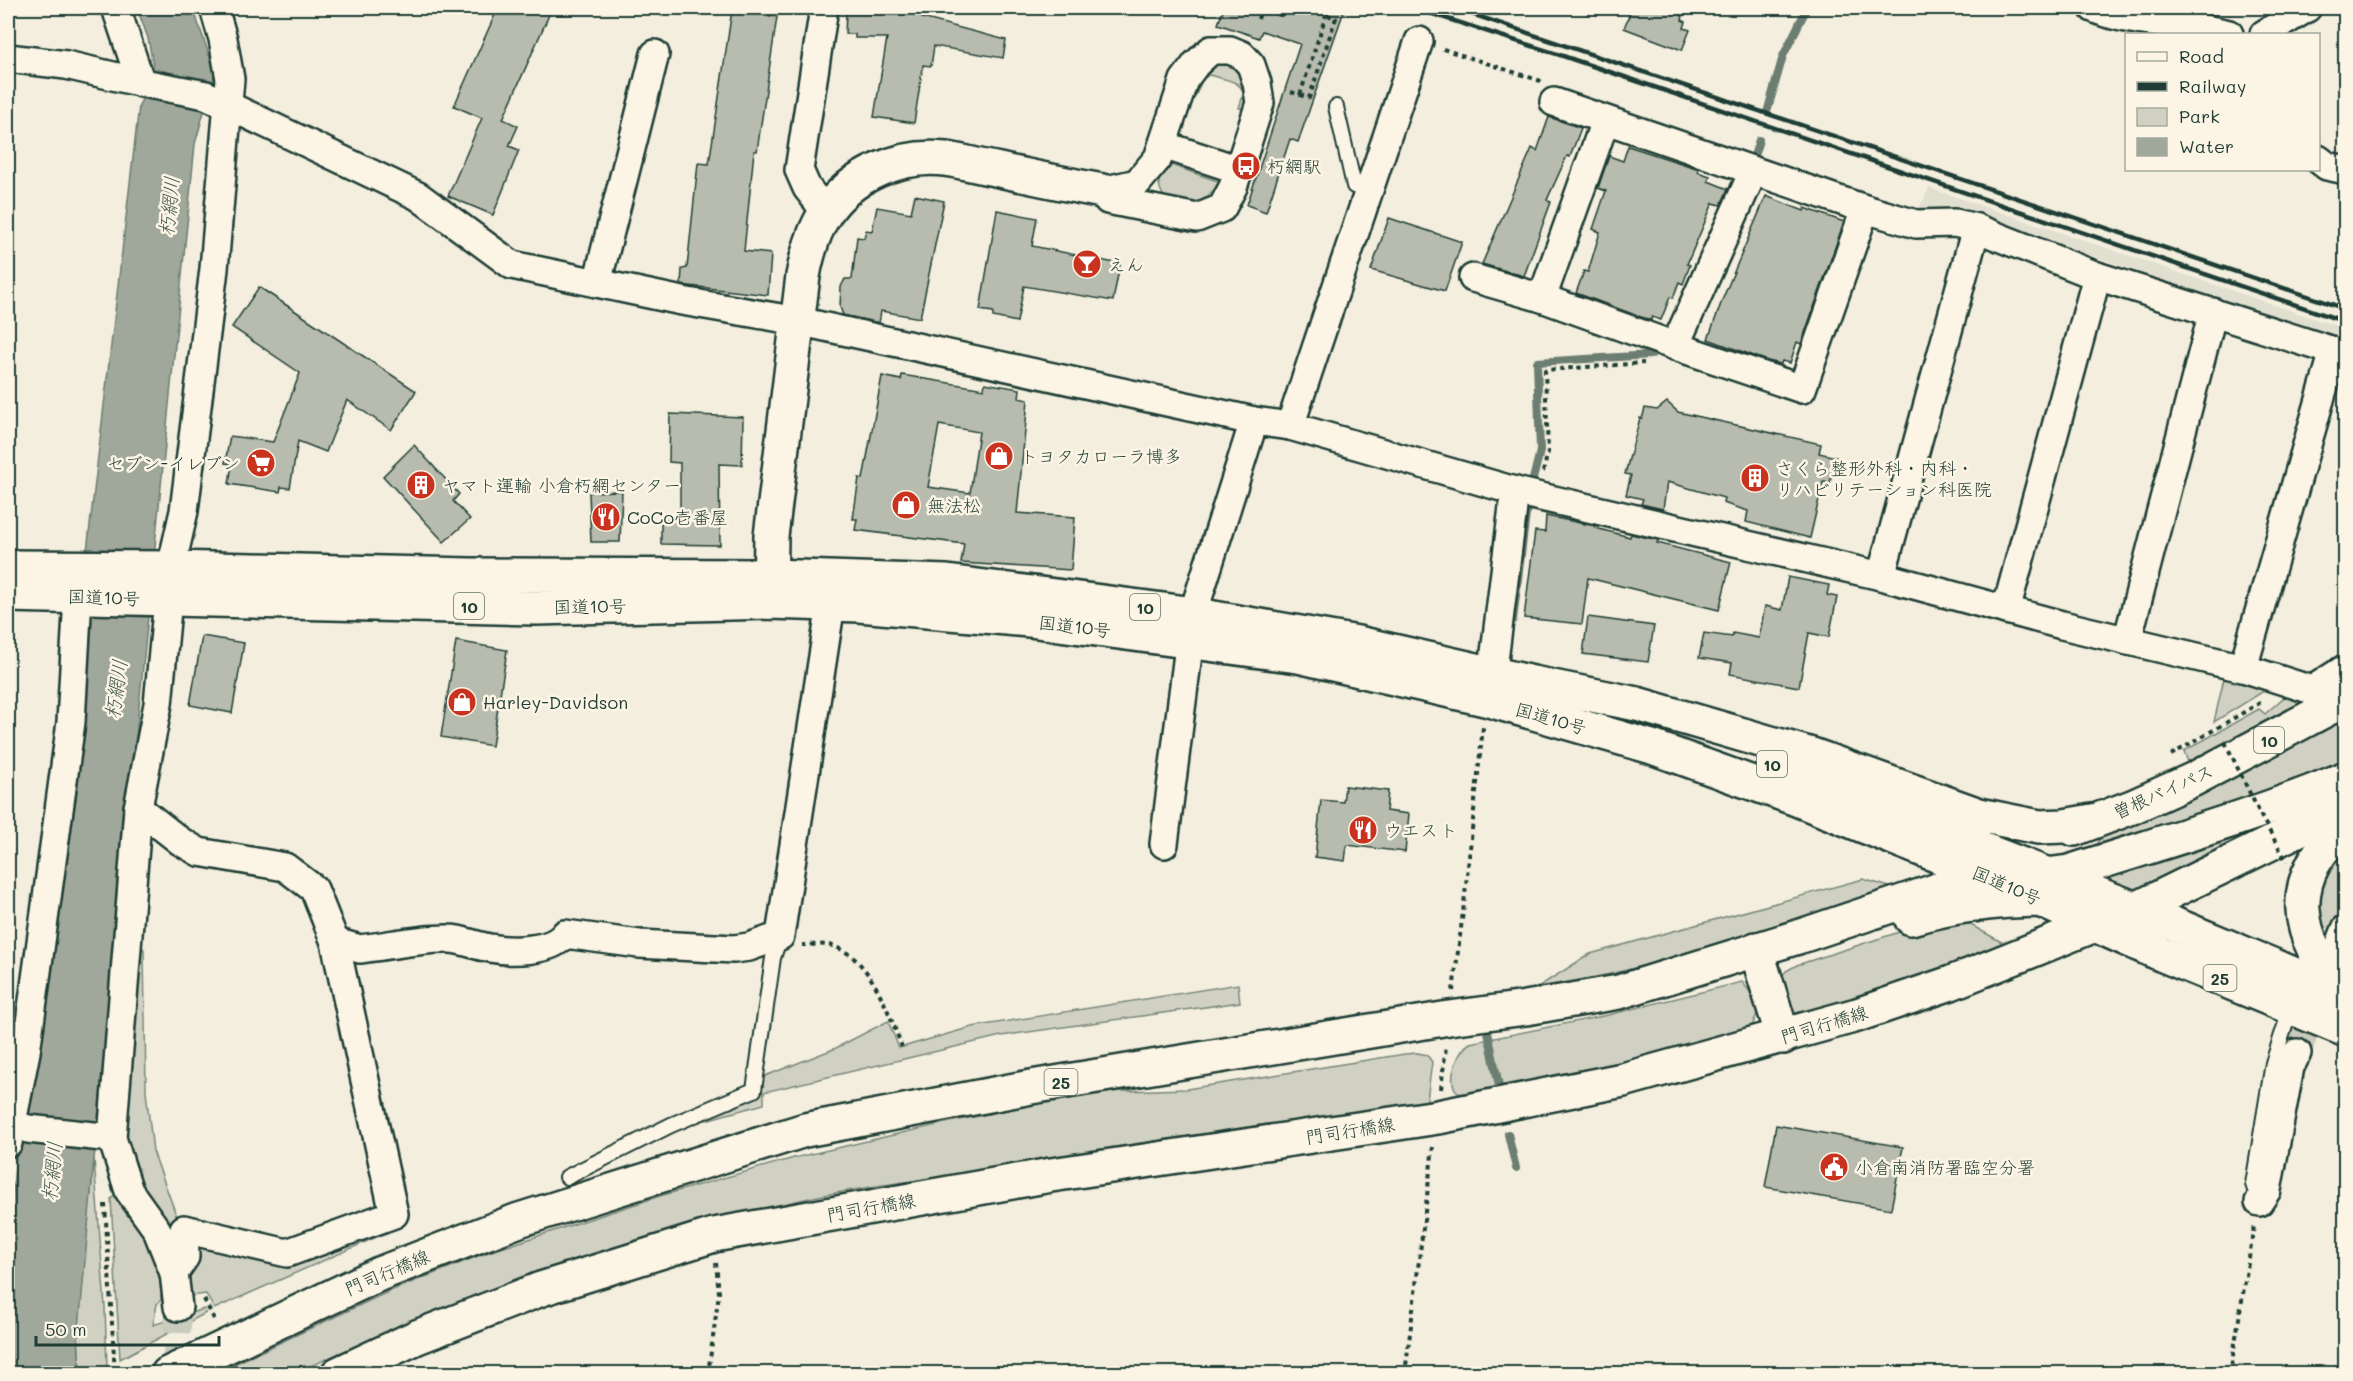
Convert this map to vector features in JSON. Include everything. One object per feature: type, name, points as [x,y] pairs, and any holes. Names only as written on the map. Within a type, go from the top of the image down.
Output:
[{"type":"main road","points":[[770,589],[771,536],[808,249],[826,212],[846,191],[864,178],[887,165],[912,160],[945,159],[1102,191]]},
{"type":"main road","name":"国道10号","points":[[8,567],[78,582],[170,584],[536,608],[770,589],[947,582],[1191,627],[1298,657],[1490,686],[1794,798],[1976,872],[2055,886]]},
{"type":"main road","name":"国道10号","points":[[8,595],[78,582]]},
{"type":"main road","name":"国道10号","points":[[770,589],[831,604],[1029,620],[1191,627]]},
{"type":"main road","name":"国道10号","points":[[1490,686],[1533,683],[1637,704],[1801,752],[1979,816],[2040,827],[2092,821]]},
{"type":"main road","name":"10","points":[[1533,683],[1749,755],[1831,785],[1957,839],[2055,886],[2346,778]]},
{"type":"main road","name":"曽根バイパス","points":[[1976,872],[2055,886],[2092,821],[2132,807],[2192,780],[2346,699]]},
{"type":"main road","points":[[1783,1037],[1759,958],[1914,917],[2055,886],[2136,909],[2346,806]]},
{"type":"main road","points":[[2043,946],[2055,886],[2075,844],[2092,821]]},
{"type":"main road","points":[[2346,826],[2319,853],[2310,872],[2303,906],[2304,926],[2309,943],[2318,959],[2346,994]]},
{"type":"main road","points":[[1935,891],[1944,881],[1946,873],[1940,857]]},
{"type":"main road","name":"門司行橋線","points":[[168,1374],[379,1274],[519,1220],[806,1130],[1030,1087],[1449,1017],[1526,1008],[1618,992],[1759,958],[1935,891],[1976,872]]},
{"type":"main road","name":"門司行橋線","points":[[338,1374],[417,1337],[541,1289],[714,1235],[1051,1175],[1438,1117],[1623,1080],[1857,1016],[1951,983],[2043,946],[2055,886]]},
{"type":"main road","name":"25","points":[[2055,886],[2163,955],[2346,1030]]},
{"type":"main road","name":"25","points":[[2136,909],[2346,994]]},
{"type":"street","points":[[116,8],[142,83]]},
{"type":"street","points":[[178,1307],[174,1273],[157,1230],[129,1191],[100,1137],[138,808],[158,704],[170,584],[184,512],[211,292],[217,100],[230,79],[223,39],[214,8]]},
{"type":"street","points":[[824,8],[799,170],[807,188],[826,212]]},
{"type":"street","points":[[2093,8],[2148,22],[2223,33]]},
{"type":"street","points":[[2266,33],[2307,8]]},
{"type":"street","points":[[1290,426],[1419,41]]},
{"type":"street","points":[[1211,50],[1230,50],[1242,55],[1251,65],[1260,103],[1233,188],[1222,208],[1197,219],[1108,200],[1102,191],[1137,183],[1158,158],[1163,145],[1184,80],[1196,64],[1211,50]]},
{"type":"street","points":[[597,283],[655,54]]},
{"type":"street","points":[[8,58],[66,65],[217,100],[418,196],[512,265],[682,302],[798,321],[1254,421],[1290,426],[1526,494],[1881,576],[2127,641],[2242,668],[2312,690],[2346,668]]},
{"type":"street","points":[[1554,102],[1865,209],[1916,224],[1955,223],[1976,228],[2097,276],[2340,353],[2242,668]]},
{"type":"street","points":[[1542,298],[1605,121]]},
{"type":"street","points":[[1163,145],[1239,170]]},
{"type":"street","points":[[2320,160],[2327,166],[2346,170]]},
{"type":"street","points":[[1671,345],[1753,172]]},
{"type":"street","points":[[1473,278],[1542,298],[1671,345],[1802,388],[1865,209]]},
{"type":"street","points":[[1881,576],[1976,228]]},
{"type":"street","points":[[2006,610],[2097,276]]},
{"type":"street","points":[[2127,641],[2213,312]]},
{"type":"street","points":[[1164,844],[1191,627],[1254,421]]},
{"type":"street","points":[[1490,686],[1526,494]]},
{"type":"street","points":[[78,582],[71,722],[16,1132],[100,1137]]},
{"type":"street","points":[[335,942],[360,949],[450,939],[492,949],[520,950],[560,941],[565,933],[639,944],[734,949],[779,941],[831,604]]},
{"type":"street","points":[[138,808],[180,841],[199,852],[285,867],[314,889],[335,942],[394,1214],[287,1253],[184,1229],[185,1257],[174,1273]]},
{"type":"street","points":[[2259,1202],[2267,1190],[2290,1067],[2297,1053]]},
{"type":"lane","points":[[1336,107],[1354,186],[1369,191]]},
{"type":"lane","points":[[567,1177],[671,1125],[754,1090],[773,958],[779,941]]},
{"type":"lane","points":[[2259,1202],[2253,1184],[2273,1063],[2291,1007]]},
{"type":"path","points":[[1258,20],[1261,9],[1281,15],[1284,8]]},
{"type":"path","points":[[1291,92],[1309,98],[1336,18],[1305,8]]},
{"type":"path","points":[[1300,95],[1326,15]]},
{"type":"path","points":[[1419,41],[1561,88],[1554,102]]},
{"type":"path","points":[[1526,494],[1548,452],[1545,370],[1654,363],[1671,345]]},
{"type":"path","points":[[1405,1374],[1464,904],[1484,717],[1490,686]]},
{"type":"path","points":[[2171,755],[2267,698]]},
{"type":"path","points":[[2225,742],[2262,818],[2287,862]]},
{"type":"path","points":[[779,941],[829,945],[839,949],[855,961],[873,982],[902,1047]]},
{"type":"path","points":[[105,1197],[115,1374]]},
{"type":"path","points":[[2230,1374],[2259,1202]]},
{"type":"path","points":[[708,1374],[719,1293],[714,1235]]},
{"type":"shaded area","points":[[1929,188],[2345,329],[2345,342],[1966,213],[1916,215]]},
{"type":"green space","points":[[1224,59],[1244,70],[1249,110],[1239,108],[1243,93],[1239,85],[1209,75],[1202,80],[1196,95],[1188,94],[1214,62]]},
{"type":"green space","points":[[1162,162],[1220,182],[1209,195],[1198,202],[1168,202],[1159,184]]},
{"type":"green space","points":[[2225,674],[2272,686],[2214,722]]},
{"type":"green space","points":[[2291,691],[2313,701],[2189,765],[2184,751],[2259,709],[2265,714]]},
{"type":"green space","points":[[2345,715],[2345,762],[2309,779],[2093,848],[2104,834]]},
{"type":"green space","points":[[2283,818],[2285,821],[2129,896],[2101,879]]},
{"type":"green space","points":[[2345,838],[2345,907],[2329,951],[2315,925],[2315,894]]},
{"type":"green space","points":[[1863,879],[1896,889],[1674,958],[1629,970],[1538,987],[1590,954]]},
{"type":"green space","points":[[1960,919],[2005,944],[1881,992],[1798,1015],[1788,1012],[1779,980],[1786,971],[1797,965],[1918,926]]},
{"type":"green space","points":[[134,939],[144,949],[146,1092],[153,1151],[179,1223],[181,1258],[168,1225],[140,1182],[132,1164],[124,1130]]},
{"type":"green space","points":[[1742,982],[1752,994],[1757,1014],[1752,1026],[1744,1033],[1601,1069],[1464,1097],[1454,1087],[1453,1076],[1456,1063],[1462,1051],[1470,1043],[1608,1015]]},
{"type":"green space","points":[[1238,984],[1240,1002],[1001,1036],[764,1092],[764,1104],[680,1127],[760,1078],[836,1048],[888,1021],[899,1048],[972,1027]]},
{"type":"green space","points":[[1418,1053],[1427,1055],[1432,1062],[1427,1100],[1424,1103],[818,1196],[735,1215],[569,1263],[434,1311],[295,1373],[213,1374],[390,1291],[486,1253],[660,1196],[794,1158],[1094,1092],[1187,1089]]},
{"type":"green space","points":[[94,1159],[107,1368],[98,1373],[80,1374],[78,1330]]},
{"type":"green space","points":[[116,1194],[144,1230],[155,1259],[161,1300],[157,1304],[153,1325],[204,1309],[206,1313],[120,1359],[111,1199]]},
{"type":"green space","points":[[401,1224],[402,1226],[214,1309],[206,1294],[191,1296],[187,1233],[287,1257]]},
{"type":"water","name":"朽網川","points":[[137,8],[193,8],[215,72],[195,144],[94,1159],[78,1339],[80,1373],[8,1374],[8,1232],[17,1150],[139,106],[154,70],[148,38]]},
{"type":"building","points":[[498,8],[552,8],[503,119],[518,126],[509,146],[519,150],[493,215],[448,196],[482,118],[454,106]]},
{"type":"building","points":[[1224,8],[1345,8],[1298,142],[1290,139],[1266,212],[1247,205],[1300,44],[1262,31],[1259,38],[1218,24]]},
{"type":"building","points":[[1632,8],[1660,8],[1683,16],[1682,20],[1686,22],[1684,28],[1690,30],[1682,50],[1624,28]]},
{"type":"building","points":[[732,10],[777,17],[757,151],[754,151],[744,251],[771,254],[768,295],[681,285],[682,269],[687,268],[698,163],[709,164]]},
{"type":"building","points":[[922,11],[922,18],[1006,40],[1003,58],[934,46],[931,66],[923,65],[914,123],[874,117],[887,38],[855,38],[855,34],[845,34],[846,13]]},
{"type":"building","points":[[1549,117],[1581,128],[1570,157],[1567,156],[1547,200],[1551,202],[1524,276],[1482,264],[1532,148],[1537,151]]},
{"type":"building","points":[[1628,146],[1699,169],[1698,172],[1710,176],[1708,181],[1728,189],[1721,205],[1713,203],[1687,264],[1690,265],[1683,284],[1679,282],[1661,320],[1638,316],[1576,293],[1584,271],[1588,272],[1600,232],[1593,229],[1606,191],[1598,188],[1609,156],[1623,161]]},
{"type":"building","points":[[915,195],[944,201],[920,318],[881,311],[879,323],[843,315],[840,307],[841,287],[845,279],[852,279],[857,237],[864,238],[866,230],[872,231],[877,207],[911,213]]},
{"type":"building","points":[[1766,196],[1804,211],[1805,208],[1844,222],[1801,344],[1797,342],[1790,363],[1782,361],[1781,364],[1768,361],[1708,339]]},
{"type":"building","points":[[997,210],[1037,218],[1032,246],[1120,264],[1113,301],[1024,286],[1017,322],[993,317],[993,312],[980,310]]},
{"type":"building","points":[[1389,218],[1462,242],[1445,291],[1371,270]]},
{"type":"building","points":[[259,287],[416,391],[391,430],[347,400],[326,452],[298,441],[290,488],[281,487],[280,492],[229,484],[232,464],[225,463],[230,436],[273,442],[300,373],[232,327]]},
{"type":"building","points":[[902,375],[984,389],[985,383],[1020,389],[1019,398],[1028,400],[1017,513],[1075,517],[1071,570],[961,563],[964,544],[855,530],[857,519],[853,519],[859,478],[863,479],[882,376],[901,380]],"holes":[[[939,425],[979,432],[970,493],[928,487]]]},
{"type":"building","name":"さくら整形外科・内科・ リハビリテーション科医院","points":[[1667,402],[1678,412],[1821,444],[1819,453],[1836,457],[1830,483],[1823,482],[1810,538],[1746,522],[1748,511],[1723,503],[1724,498],[1667,482],[1663,509],[1641,504],[1643,499],[1626,495],[1631,475],[1625,474],[1640,418],[1642,419],[1645,408],[1657,410]]},
{"type":"building","points":[[670,414],[743,417],[742,465],[719,464],[720,545],[661,544],[661,520],[680,519],[680,463],[669,462]]},
{"type":"building","name":"ヤマト運輸 小倉朽網センター","points":[[414,445],[459,494],[453,501],[470,519],[444,542],[383,476]]},
{"type":"building","name":"CoCo壱番屋","points":[[622,491],[620,542],[591,542],[589,492]]},
{"type":"building","points":[[1546,516],[1595,526],[1595,528],[1630,537],[1631,534],[1658,540],[1657,543],[1731,562],[1719,610],[1588,578],[1582,624],[1524,618],[1535,531],[1545,532]]},
{"type":"building","points":[[1788,577],[1829,585],[1827,595],[1837,597],[1829,637],[1809,633],[1799,687],[1730,674],[1732,663],[1699,658],[1704,633],[1732,637],[1733,633],[1759,638],[1765,606],[1782,610]]},
{"type":"building","points":[[1588,617],[1654,626],[1648,662],[1583,654]]},
{"type":"building","points":[[202,636],[244,643],[232,713],[190,705]]},
{"type":"building","name":"Harley-Davidson","points":[[456,641],[507,650],[492,746],[441,737]]},
{"type":"building","name":"ウエスト","points":[[1345,786],[1388,791],[1386,811],[1409,814],[1405,852],[1347,845],[1345,861],[1315,857],[1321,800],[1343,802]]},
{"type":"building","name":"小倉南消防署臨空分署","points":[[1776,1125],[1903,1147],[1891,1209],[1765,1187]]},
{"type":"waterway","points":[[1768,109],[1783,56],[1807,8]]},
{"type":"waterway","points":[[1754,156],[1759,140]]},
{"type":"waterway","points":[[1533,479],[1540,451],[1537,362],[1651,355],[1654,352]]},
{"type":"waterway","points":[[1513,620],[1526,514],[1531,504]]},
{"type":"waterway","points":[[1488,1032],[1500,1091]]},
{"type":"waterway","points":[[1508,1134],[1516,1168]]},
{"type":"tunnel","points":[[2297,1053],[2319,998]]},
{"type":"tunnel","points":[[176,1374],[178,1307]]},
{"type":"railway","points":[[1414,8],[1557,54],[2346,322]]},
{"type":"railway","points":[[1454,8],[2346,309]]},
{"type":"place","name":"朽網駅","points":[[1246,166]]},
{"type":"place","name":"えん","points":[[1087,264]]},
{"type":"place","name":"トヨタカローラ博多","points":[[999,456]]},
{"type":"place","name":"セブン-イレブン","points":[[261,463]]},
{"type":"place","name":"さくら整形外科・内科・ リハビリテーション科医院","points":[[1755,478]]},
{"type":"place","name":"ヤマト運輸 小倉朽網センター","points":[[421,485]]},
{"type":"place","name":"無法松","points":[[906,505]]},
{"type":"place","name":"CoCo壱番屋","points":[[606,517]]},
{"type":"place","name":"Harley-Davidson","points":[[462,702]]},
{"type":"place","name":"ウエスト","points":[[1363,830]]},
{"type":"place","name":"小倉南消防署臨空分署","points":[[1834,1167]]}]
